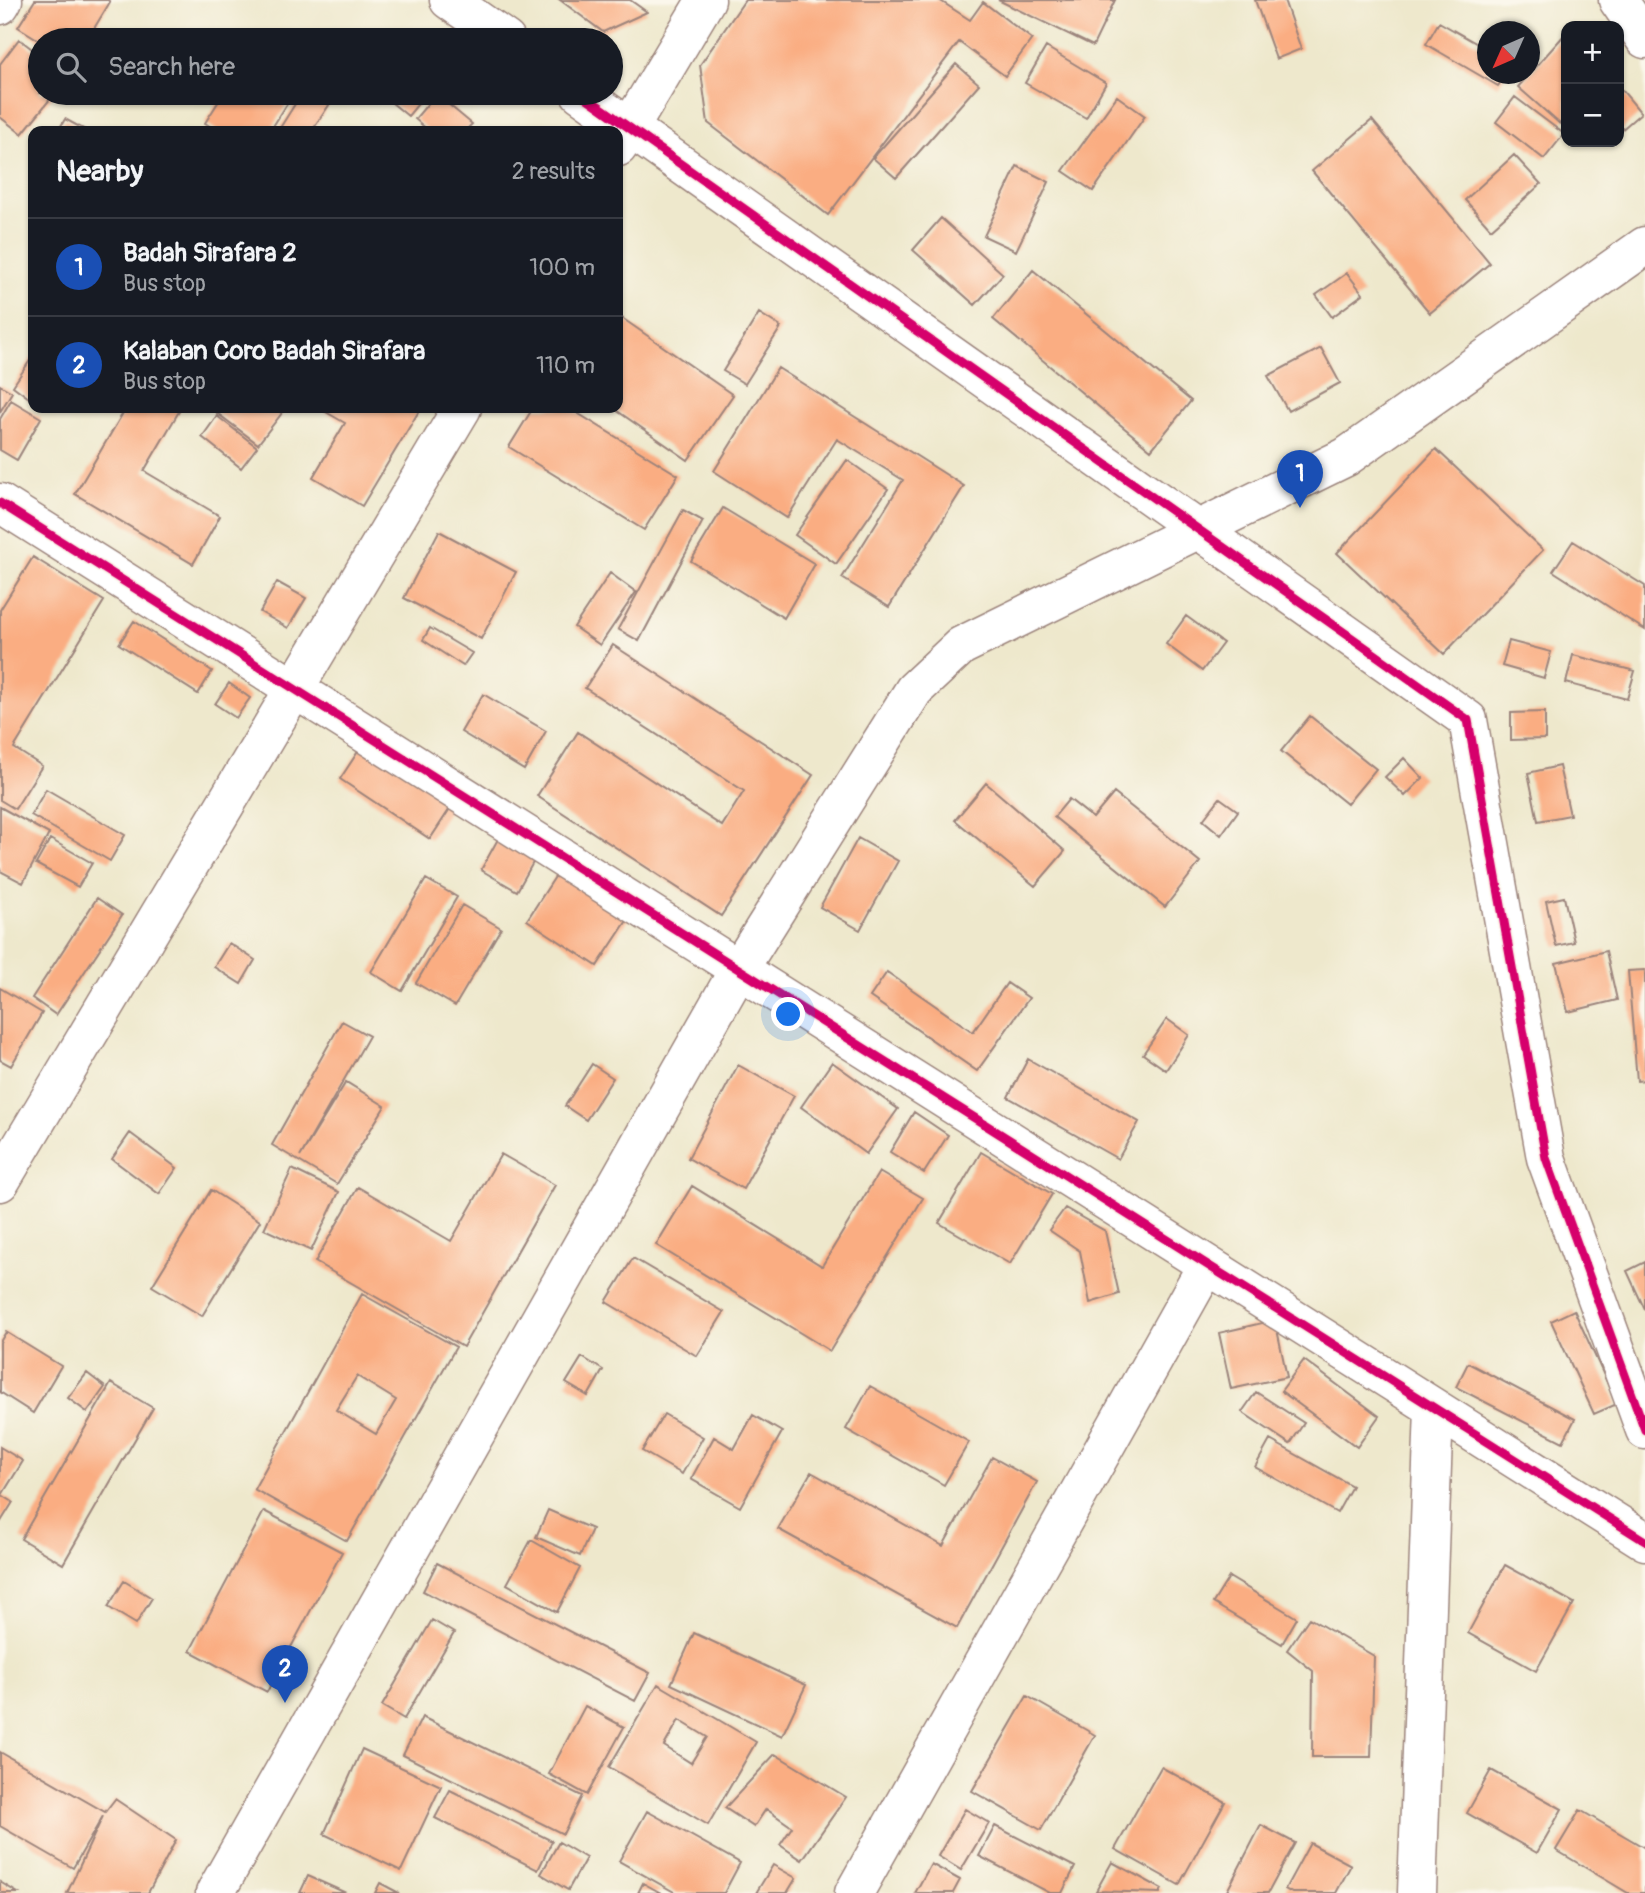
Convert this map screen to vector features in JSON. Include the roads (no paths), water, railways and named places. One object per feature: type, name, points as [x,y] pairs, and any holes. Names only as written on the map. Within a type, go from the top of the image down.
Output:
[{"type":"street","points":[[0,5],[3,0]]},
{"type":"street","points":[[449,0],[489,28]]},
{"type":"street","points":[[706,0],[624,137],[1199,530],[1468,720],[1546,1158],[1645,1430]]},
{"type":"street","points":[[1618,0],[1645,39]]},
{"type":"street","points":[[592,105],[613,126]]},
{"type":"street","points":[[215,1893],[739,970],[914,690],[961,646],[1346,457],[1645,246]]},
{"type":"street","points":[[0,1182],[459,413]]},
{"type":"street","points":[[0,503],[1645,1541]]},
{"type":"street","points":[[853,1893],[1207,1265]]},
{"type":"street","points":[[1417,1893],[1434,1408]]},
{"type":"place","name":"Badah Sirafara 2","points":[[1300,508]]},
{"type":"place","name":"Kalaban Coro Badah Sirafara","points":[[285,1703]]}]
